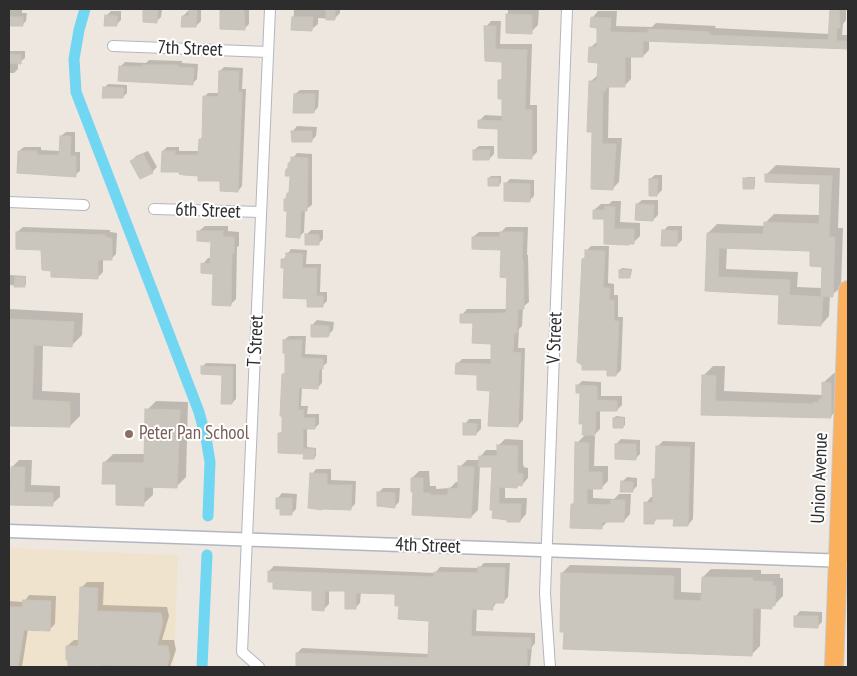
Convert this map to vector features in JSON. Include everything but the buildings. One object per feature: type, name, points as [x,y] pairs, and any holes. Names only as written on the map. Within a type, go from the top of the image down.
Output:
[{"type":"highway","name":"Union Avenue","points":[[834,667],[843,561],[848,290]]},
{"type":"street","name":"T Street","points":[[259,667],[242,652],[270,9]]},
{"type":"street","name":"V Street","points":[[550,667],[546,602],[547,550],[567,9]]},
{"type":"street","name":"7th Street","points":[[113,46],[268,52]]},
{"type":"street","points":[[9,202],[84,206]]},
{"type":"street","name":"6th Street","points":[[154,209],[262,212]]},
{"type":"street","name":"4th Street","points":[[9,531],[843,561]]},
{"type":"shaded area","points":[[9,548],[178,555],[174,667],[9,667]]},
{"type":"waterway","points":[[85,9],[74,59],[76,92],[199,412],[210,462],[208,516]]},
{"type":"waterway","points":[[202,667],[207,555]]},
{"type":"place","name":"Peter Pan School","points":[[129,434]]}]
